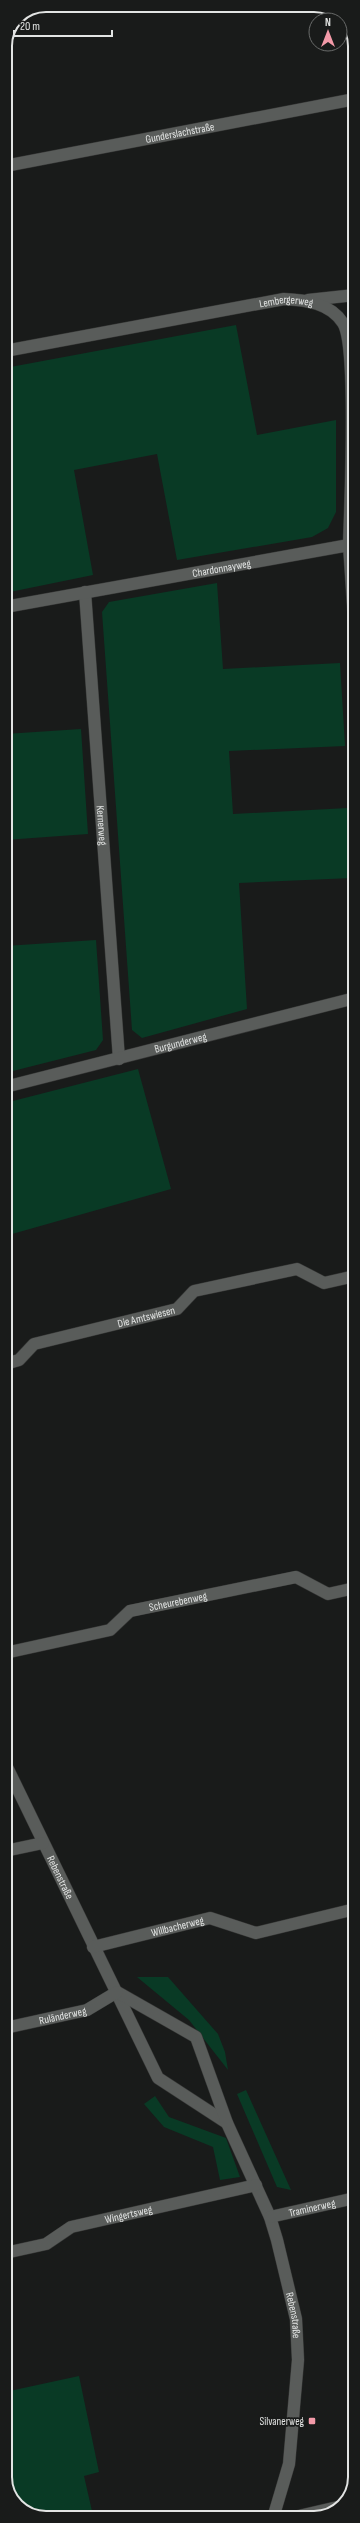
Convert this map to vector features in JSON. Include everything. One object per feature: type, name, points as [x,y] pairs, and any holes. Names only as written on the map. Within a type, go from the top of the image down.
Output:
[{"type":"street","name":"Gunderslachstraße","points":[[12,165],[348,100]]},
{"type":"street","points":[[308,300],[348,296]]},
{"type":"street","name":"Lembergerweg","points":[[12,350],[284,298],[308,300],[327,308],[343,324],[348,341]]},
{"type":"street","name":"Chardonnayweg","points":[[12,606],[348,544]]},
{"type":"street","name":"Kernerweg","points":[[85,592],[119,1059]]},
{"type":"street","name":"Burgunderweg","points":[[12,1085],[348,1000]]},
{"type":"street","name":"Die Amtswiesen","points":[[12,1362],[20,1360],[34,1344],[177,1309],[194,1291],[297,1269],[324,1282],[348,1277]]},
{"type":"street","name":"Scheurebenweg","points":[[12,1651],[110,1630],[130,1610],[296,1577],[328,1594],[348,1590]]},
{"type":"street","name":"Rebenstraße","points":[[12,1778],[158,2078],[228,2123]]},
{"type":"street","points":[[12,1850],[43,1843]]},
{"type":"street","name":"Willbacherweg","points":[[93,1947],[210,1918],[256,1932],[348,1911]]},
{"type":"street","name":"Rebenstraße","points":[[117,1992],[196,2038],[228,2123],[270,2217],[296,2319],[298,2360],[288,2464],[275,2511]]},
{"type":"street","name":"Ruländerweg","points":[[12,2026],[87,2010],[117,1992]]},
{"type":"street","name":"Wingertsweg","points":[[12,2251],[46,2244],[71,2227],[256,2184]]},
{"type":"street","name":"Traminerweg","points":[[270,2217],[348,2200]]},
{"type":"green space","points":[[236,325],[257,435],[336,420],[336,512],[328,528],[312,537],[177,560],[157,454],[74,470],[93,575],[12,592],[12,367]]},
{"type":"green space","points":[[217,583],[223,669],[340,663],[345,746],[229,751],[233,814],[348,808],[348,878],[239,883],[247,1009],[142,1038],[132,1030],[102,612],[109,602]]},
{"type":"green space","points":[[81,729],[88,834],[12,839],[12,734]]},
{"type":"green space","points":[[96,940],[103,1040],[96,1050],[12,1071],[12,946]]},
{"type":"green space","points":[[138,1069],[171,1189],[12,1234],[12,1101]]},
{"type":"green space","points":[[137,1977],[168,1977],[218,2034],[225,2052],[228,2070],[189,2020]]},
{"type":"green space","points":[[246,2090],[291,2190],[277,2187],[237,2094]]},
{"type":"green space","points":[[155,2096],[169,2117],[226,2138],[240,2177],[220,2180],[213,2147],[164,2127],[144,2104]]},
{"type":"green space","points":[[79,2376],[99,2472],[84,2476],[92,2511],[43,2511],[37,2510],[20,2500],[12,2482],[12,2390]]},
{"type":"place","name":"Silvanerweg","points":[[312,2421]]}]
